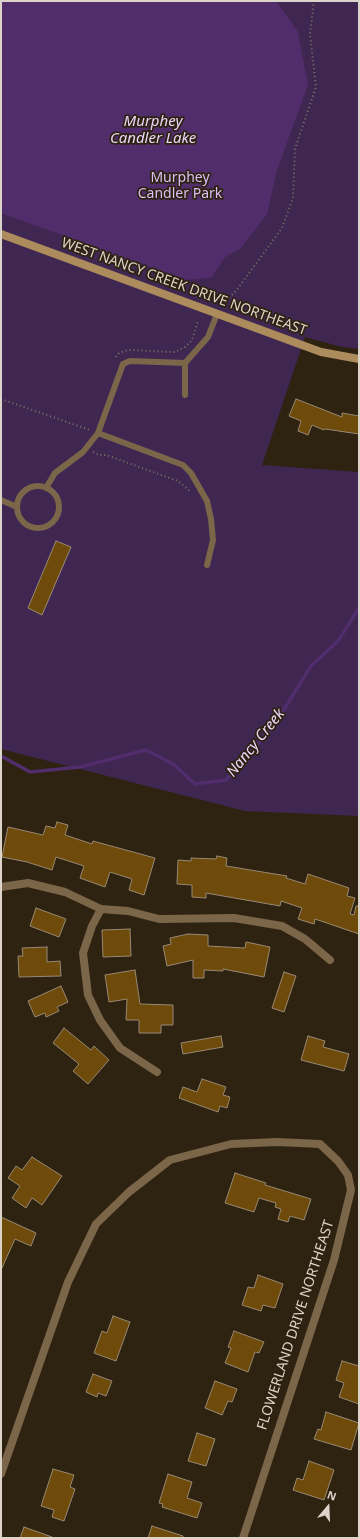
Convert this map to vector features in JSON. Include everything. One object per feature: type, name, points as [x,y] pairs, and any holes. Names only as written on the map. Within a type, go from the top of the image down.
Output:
[{"type":"street","name":"WEST NANCY CREEK DRIVE NORTHEAST","points":[[1,234],[217,310],[321,352],[359,359]]},
{"type":"street","points":[[1,887],[28,883],[65,892],[101,909],[128,911],[159,918],[234,918],[282,926],[305,939],[330,960]]},
{"type":"street","points":[[101,909],[92,926],[83,953],[88,995],[100,1020],[120,1048],[157,1072]]},
{"type":"street","name":"FLOWERLAND DRIVE NORTHEAST","points":[[1,1474],[68,1282],[96,1224],[129,1192],[170,1160],[231,1144],[277,1142],[320,1144],[338,1161],[348,1175],[351,1190],[334,1260],[243,1538]]},
{"type":"lane","points":[[185,395],[185,362],[208,337],[217,310]]},
{"type":"lane","points":[[46,488],[55,473],[83,452],[98,433],[123,364],[130,361],[185,362]]},
{"type":"lane","points":[[98,433],[183,465],[191,473],[207,501],[211,519],[213,540],[207,565]]},
{"type":"lane","points":[[39,486],[46,488],[56,496],[60,509],[54,522],[43,528],[29,527],[19,517],[17,506],[20,496],[25,490],[39,486]]},
{"type":"lane","points":[[1,500],[17,506]]},
{"type":"path","points":[[217,310],[236,290],[282,228],[293,198],[295,149],[316,87],[310,34],[314,1]]},
{"type":"path","points":[[1,399],[98,433]]},
{"type":"path","points":[[92,451],[99,455],[106,455],[178,481],[195,495]]},
{"type":"green space","name":"Murphey Candler Park","points":[[1,1],[359,1],[359,349],[342,347],[305,337],[262,465],[359,472],[359,816],[245,811],[1,749]]},
{"type":"water","name":"Murphey Candler Lake","points":[[1,1],[276,1],[298,32],[308,85],[277,170],[267,214],[240,249],[225,257],[211,278],[186,280],[1,213]]},
{"type":"building","points":[[296,399],[342,417],[342,413],[359,416],[359,434],[324,430],[312,425],[308,435],[298,431],[301,421],[289,416]]},
{"type":"building","points":[[56,541],[71,547],[42,615],[28,608]]},
{"type":"building","points":[[57,822],[68,825],[65,835],[92,844],[93,841],[155,858],[144,895],[129,890],[132,879],[110,872],[105,887],[80,878],[84,866],[56,857],[52,870],[27,862],[2,857],[8,827],[43,835],[46,826],[55,828]]},
{"type":"building","points":[[217,856],[227,858],[226,866],[287,876],[286,878],[305,884],[308,874],[349,888],[347,896],[355,898],[350,914],[354,915],[356,906],[359,906],[359,934],[315,919],[314,924],[298,919],[302,908],[281,901],[280,906],[206,893],[206,898],[192,897],[192,885],[177,884],[178,860],[191,861],[191,858],[216,859]]},
{"type":"building","points":[[36,908],[66,919],[59,937],[30,926]]},
{"type":"building","points":[[130,929],[131,956],[103,957],[102,930]]},
{"type":"building","points":[[188,934],[208,935],[208,946],[245,948],[246,942],[270,947],[264,977],[223,969],[223,971],[204,970],[204,978],[193,978],[193,960],[167,966],[163,946],[171,944],[170,938]]},
{"type":"building","points":[[47,947],[47,962],[60,961],[61,976],[19,977],[18,956],[23,956],[22,948]]},
{"type":"building","points":[[135,970],[140,1004],[173,1005],[173,1025],[161,1025],[161,1033],[139,1033],[139,1020],[126,1020],[127,999],[109,1002],[105,975]]},
{"type":"building","points":[[284,972],[296,976],[284,1012],[272,1008]]},
{"type":"building","points":[[61,986],[68,1002],[57,1007],[59,1011],[46,1017],[45,1013],[35,1017],[28,1001]]},
{"type":"building","points":[[64,1028],[91,1050],[94,1046],[109,1060],[88,1084],[73,1071],[79,1064],[53,1043]]},
{"type":"building","points":[[221,1036],[223,1047],[183,1054],[181,1043]]},
{"type":"building","points":[[308,1036],[325,1041],[323,1047],[349,1054],[344,1071],[301,1060]]},
{"type":"building","points":[[202,1079],[226,1087],[223,1095],[230,1097],[227,1108],[220,1106],[218,1112],[179,1098],[183,1087],[197,1092]]},
{"type":"building","points":[[32,1157],[62,1176],[42,1205],[32,1198],[26,1208],[12,1198],[20,1186],[8,1178],[16,1166],[22,1170]]},
{"type":"building","points":[[235,1173],[266,1183],[265,1185],[311,1199],[304,1220],[290,1216],[288,1222],[278,1219],[281,1209],[275,1207],[276,1203],[259,1198],[254,1212],[225,1203]]},
{"type":"building","points":[[1,1217],[36,1233],[31,1246],[15,1239],[1,1270]]},
{"type":"building","points":[[258,1275],[283,1284],[275,1308],[263,1305],[261,1311],[242,1305],[248,1287],[254,1288]]},
{"type":"building","points":[[113,1316],[130,1322],[116,1361],[94,1353],[102,1331],[107,1333]]},
{"type":"building","points":[[234,1331],[264,1342],[259,1353],[255,1352],[248,1372],[225,1363],[231,1348],[228,1347]]},
{"type":"building","points":[[342,1361],[359,1366],[359,1404],[339,1397],[344,1383],[336,1380]]},
{"type":"building","points":[[93,1374],[112,1381],[106,1396],[98,1393],[97,1397],[86,1392]]},
{"type":"building","points":[[215,1381],[237,1389],[232,1402],[228,1401],[222,1415],[205,1408]]},
{"type":"building","points":[[326,1412],[359,1423],[351,1450],[314,1439],[318,1429],[321,1430]]},
{"type":"building","points":[[197,1433],[215,1439],[206,1466],[188,1461]]},
{"type":"building","points":[[309,1461],[334,1470],[324,1500],[293,1490],[297,1478],[303,1480]]},
{"type":"building","points":[[53,1469],[74,1475],[70,1487],[75,1489],[64,1521],[52,1517],[54,1510],[41,1506]]},
{"type":"building","points":[[168,1474],[192,1482],[187,1498],[202,1503],[197,1518],[162,1507],[163,1504],[159,1503]]},
{"type":"building","points":[[152,1526],[183,1536],[183,1538],[148,1538]]},
{"type":"building","points":[[24,1527],[52,1537],[52,1538],[20,1538]]},
{"type":"waterway","name":"Nancy Creek","points":[[1,756],[30,772],[80,767],[146,750],[173,764],[195,784],[226,780],[273,727],[311,666],[338,641],[359,608]]}]
